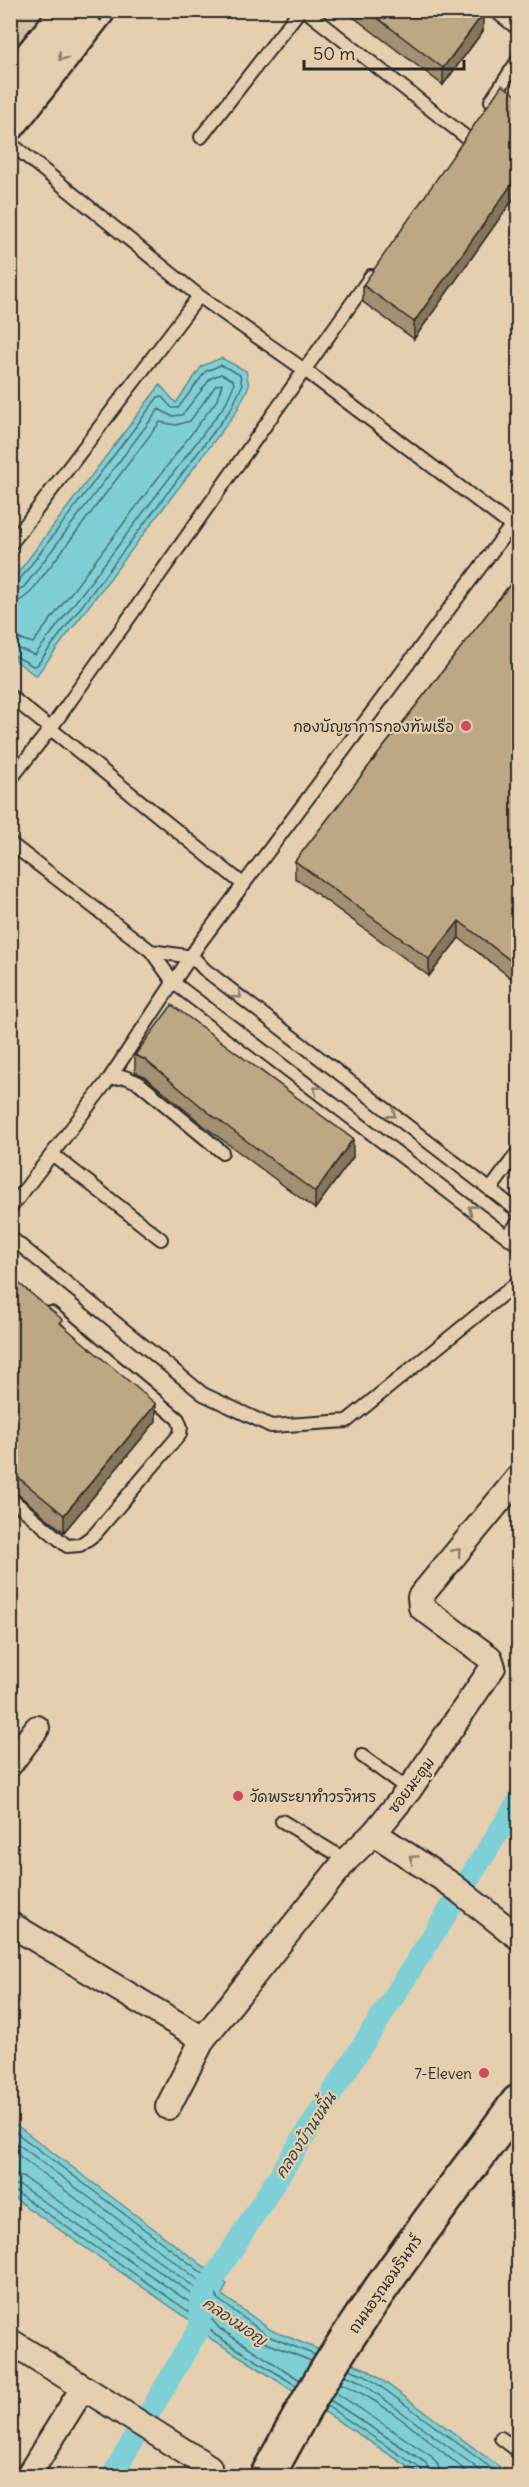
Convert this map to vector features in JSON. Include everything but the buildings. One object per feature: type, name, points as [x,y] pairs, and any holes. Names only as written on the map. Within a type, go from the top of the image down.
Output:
[{"type":"main road","points":[[11,82],[69,10]]},
{"type":"main road","points":[[10,123],[101,16]]},
{"type":"main road","name":"ถนนอรุณอมรินทร์","points":[[267,2476],[318,2385],[392,2272],[519,2102]]},
{"type":"street","name":"ซอยมะตูม","points":[[168,2107],[202,2039],[346,1860],[374,1833],[409,1790],[493,1667],[490,1658],[421,1607],[420,1597],[519,1478]]},
{"type":"street","points":[[10,1764],[37,1728]]},
{"type":"street","points":[[374,1833],[452,1885],[519,1937]]},
{"type":"street","points":[[10,1924],[202,2039]]},
{"type":"street","points":[[10,2341],[209,2467]]},
{"type":"street","points":[[28,2476],[83,2388]]},
{"type":"lane","points":[[201,137],[300,10]]},
{"type":"lane","points":[[305,10],[467,138]]},
{"type":"lane","points":[[494,10],[519,29]]},
{"type":"lane","points":[[486,109],[519,60]]},
{"type":"lane","points":[[10,143],[199,296],[306,370],[515,529],[200,944],[109,1079],[10,1209]]},
{"type":"lane","points":[[10,780],[51,728],[380,264]]},
{"type":"lane","points":[[10,545],[199,296]]},
{"type":"lane","points":[[10,696],[244,885]]},
{"type":"lane","points":[[10,843],[151,951],[174,984],[519,1245]]},
{"type":"lane","points":[[151,951],[193,957],[204,969],[519,1211]]},
{"type":"lane","points":[[109,1079],[125,1077],[139,1083],[222,1152]]},
{"type":"lane","points":[[490,1190],[519,1152]]},
{"type":"lane","points":[[52,1154],[161,1239]]},
{"type":"lane","points":[[507,1236],[519,1223]]},
{"type":"lane","points":[[10,1237],[203,1394],[272,1426],[347,1421],[519,1282]]},
{"type":"lane","points":[[10,1498],[67,1546],[80,1545],[95,1534],[180,1434],[181,1427],[178,1419],[37,1302]]},
{"type":"lane","points":[[362,1756],[409,1790]]},
{"type":"lane","points":[[282,1821],[346,1860]]},
{"type":"lane","points":[[501,2438],[519,2451]]},
{"type":"path","points":[[89,10],[101,16]]},
{"type":"shaded area","points":[[11,11],[46,11],[11,58]]},
{"type":"water","points":[[221,358],[246,371],[249,386],[236,412],[36,676],[11,657],[11,582],[160,385],[176,403],[202,366]]},
{"type":"water","name":"คลองมอญ","points":[[11,2121],[227,2284],[222,2295],[271,2330],[368,2370],[512,2476],[422,2476],[211,2339],[200,2327],[11,2196]]},
{"type":"waterway","name":"คลองบ้านขมิ้น","points":[[112,2476],[200,2327],[201,2298],[518,1802]]},
{"type":"place","name":"กองบัญชาการกองทัพเรือ","points":[[466,726]]},
{"type":"place","name":"วัดพระยาทําวรวิหาร","points":[[238,1796]]},
{"type":"place","name":"7-Eleven","points":[[484,2073]]}]
